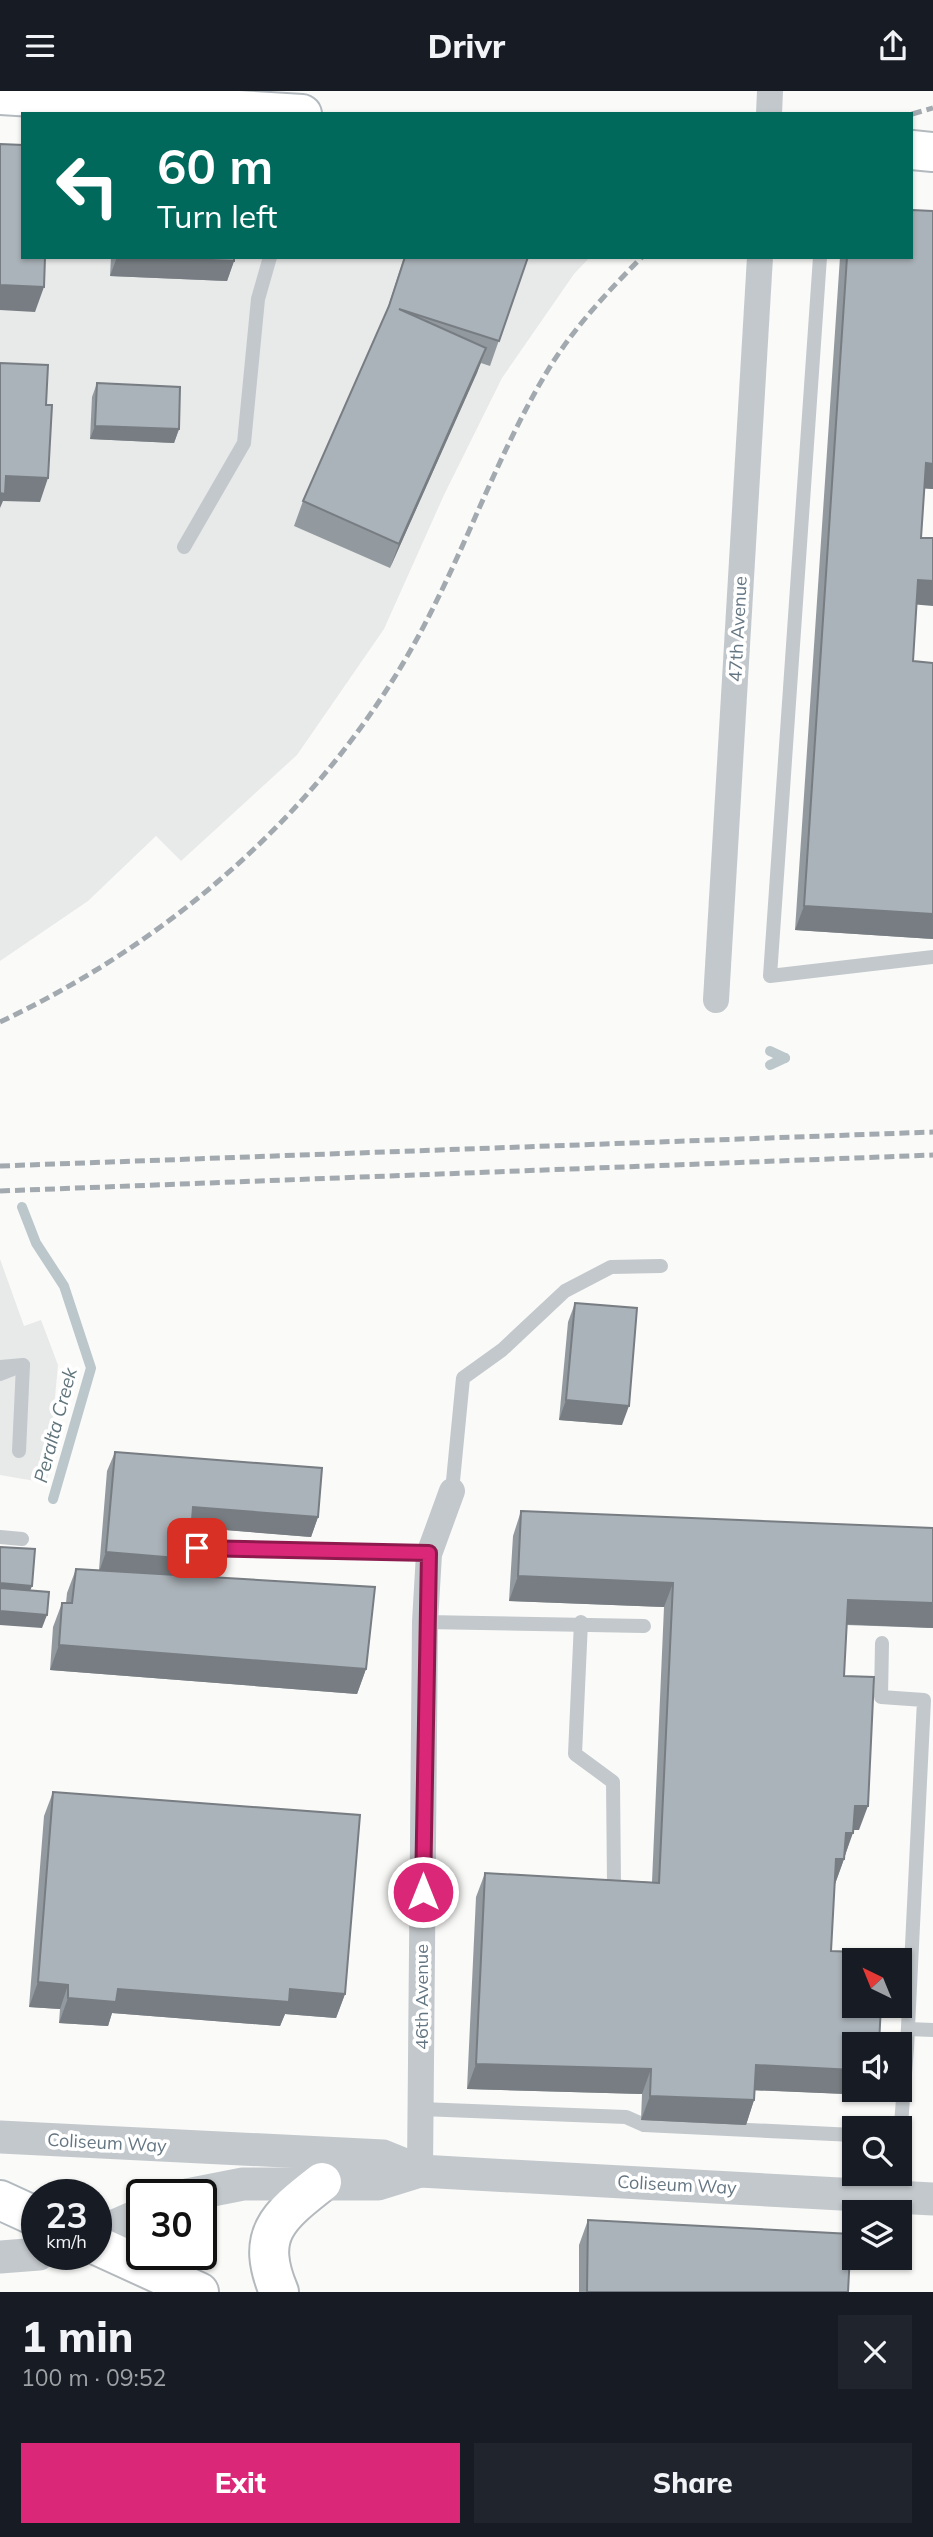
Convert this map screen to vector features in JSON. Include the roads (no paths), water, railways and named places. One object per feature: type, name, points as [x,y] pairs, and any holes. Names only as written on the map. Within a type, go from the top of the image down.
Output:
[{"type":"main road","points":[[0,95],[270,112]]},
{"type":"main road","points":[[913,150],[933,152]]},
{"type":"main road","points":[[279,2292],[267,2265],[270,2236],[290,2207],[322,2182]]},
{"type":"main road","points":[[0,2200],[21,2210]]},
{"type":"main road","points":[[112,2252],[199,2292]]},
{"type":"street","points":[[769,112],[771,91]]},
{"type":"street","name":"47th Avenue","points":[[716,1000],[760,259]]},
{"type":"street","name":"46th Avenue","points":[[420,2171],[425,1622],[429,1553],[452,1491]]},
{"type":"street","name":"Coliseum Way","points":[[0,2137],[383,2156],[420,2171],[933,2199]]},
{"type":"street","name":"Coliseum Way","points":[[217,2189],[243,2184],[322,2182],[378,2185],[420,2171]]},
{"type":"street","points":[[0,2257],[21,2255]]},
{"type":"lane","points":[[184,547],[244,443],[258,299],[269,259]]},
{"type":"lane","points":[[820,259],[770,976],[933,957]]},
{"type":"lane","points":[[452,1491],[464,1378],[502,1350],[565,1291],[611,1267],[661,1266]]},
{"type":"lane","points":[[0,1367],[23,1365]]},
{"type":"lane","points":[[0,1374],[23,1365]]},
{"type":"lane","points":[[19,1451],[23,1365]]},
{"type":"lane","points":[[0,1537],[22,1539]]},
{"type":"lane","points":[[197,1548],[429,1553]]},
{"type":"lane","points":[[425,1622],[581,1622],[644,1626]]},
{"type":"lane","points":[[581,1622],[575,1754],[613,1782],[614,1882],[626,1898]]},
{"type":"lane","points":[[882,1643],[881,1697],[924,1700],[902,2116]]},
{"type":"lane","points":[[908,2028],[933,2030]]},
{"type":"lane","points":[[421,2109],[626,2117],[644,2125],[842,2134]]},
{"type":"waterway","points":[[770,1051],[785,1058]]},
{"type":"waterway","name":"Peralta Creek","points":[[770,1065],[785,1058]]},
{"type":"waterway","name":"Peralta Creek","points":[[22,1207],[36,1243],[64,1286],[91,1368],[53,1499]]},
{"type":"railway","points":[[913,114],[933,108]]},
{"type":"railway","points":[[0,1022],[67,987],[131,947],[192,903],[249,854],[302,800],[350,742],[393,680],[430,614],[499,463],[555,359],[590,313],[640,259]]},
{"type":"railway","points":[[0,1166],[933,1132]]},
{"type":"railway","points":[[0,1191],[933,1155]]}]
